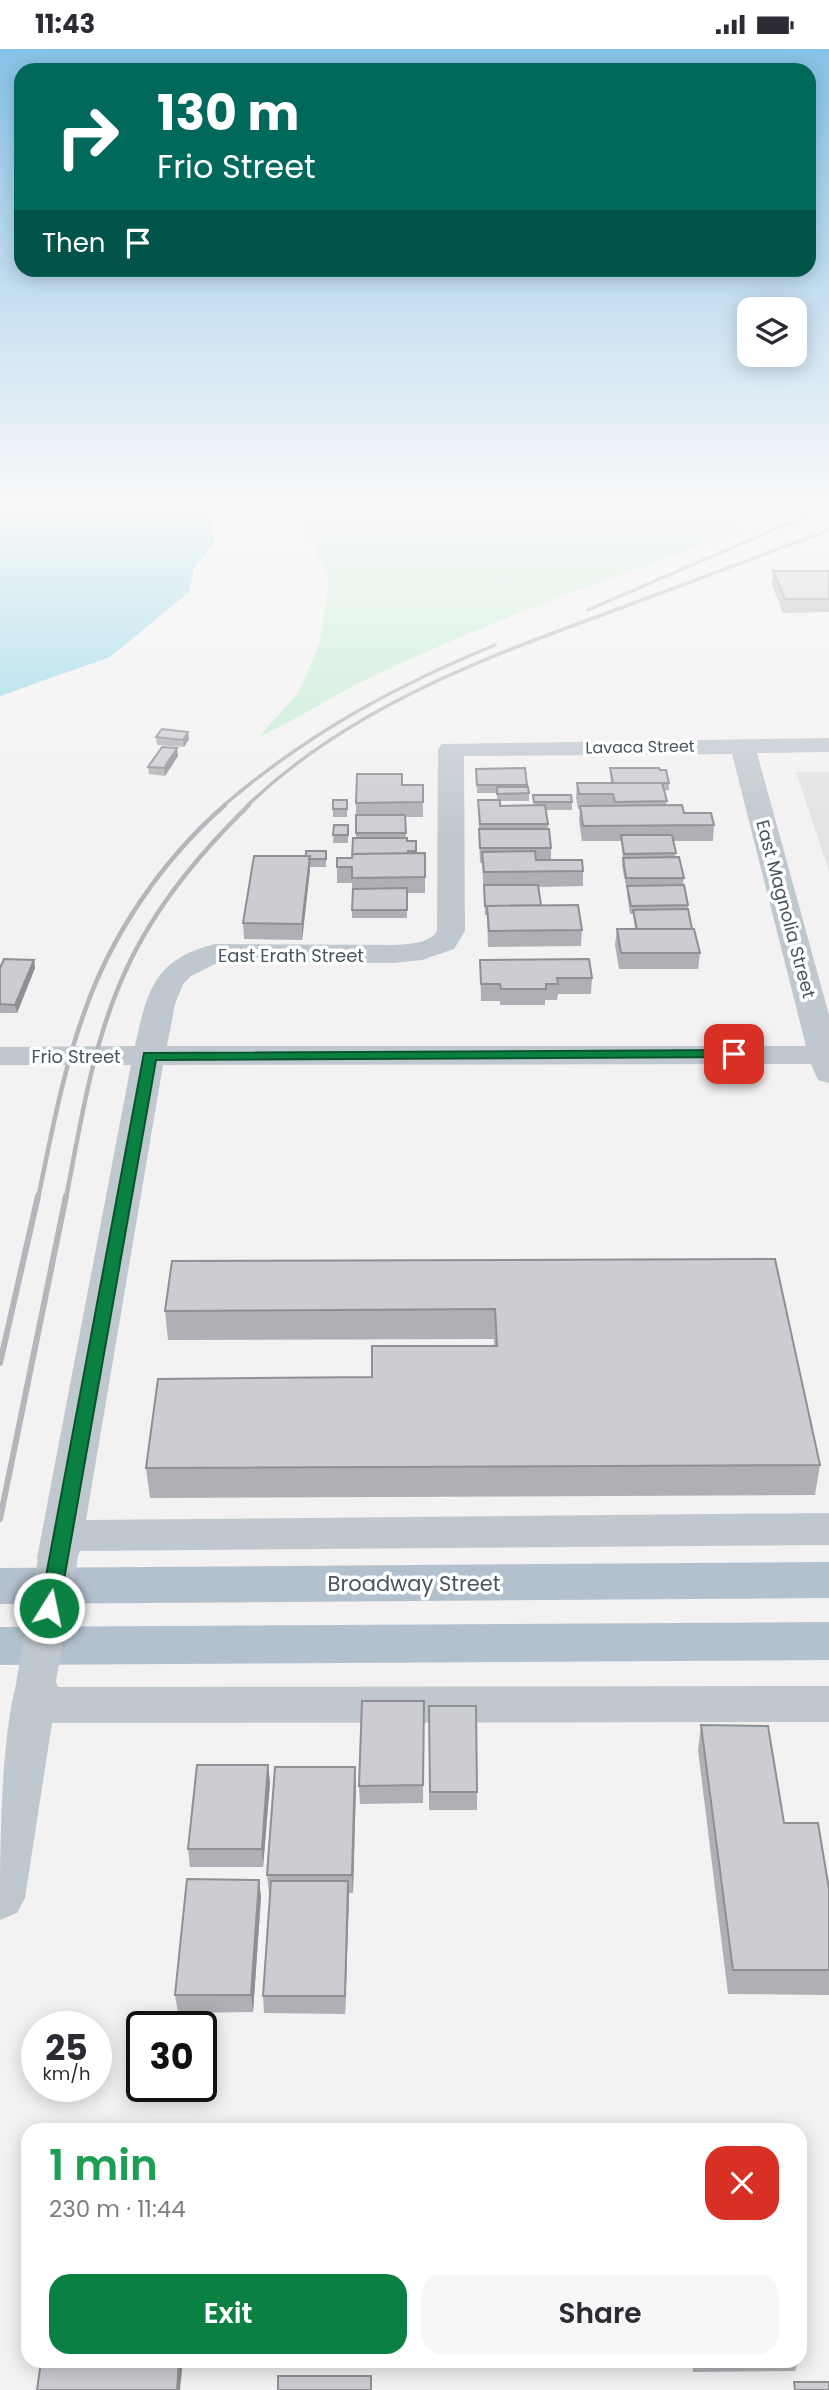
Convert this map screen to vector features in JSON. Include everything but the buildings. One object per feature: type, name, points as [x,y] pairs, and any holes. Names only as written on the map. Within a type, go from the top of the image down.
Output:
[{"type":"main road","name":"Broadway Street","points":[[0,1586],[829,1580]]},
{"type":"main road","points":[[0,1646],[829,1641]]},
{"type":"street","name":"East Magnolia Street","points":[[743,745],[826,1064]]},
{"type":"street","name":"Lavaca Street","points":[[451,749],[829,745]]},
{"type":"street","name":"East Erath Street","points":[[0,1898],[60,1547],[149,1056],[165,986],[174,973],[190,962],[215,953],[394,954],[422,951],[444,943],[451,930],[451,749]]},
{"type":"street","name":"Frio Street","points":[[0,1056],[826,1064]]},
{"type":"street","points":[[60,1547],[829,1529]]},
{"type":"street","points":[[34,1693],[829,1704]]},
{"type":"shaded area","points":[[796,772],[829,772],[829,871]]},
{"type":"green space","points":[[324,617],[510,617],[405,661],[259,737],[298,693],[320,643]]},
{"type":"water","points":[[0,617],[158,617],[110,657],[0,696]]},
{"type":"railway","points":[[247,806],[286,772],[328,741],[372,714],[465,668],[597,617]]},
{"type":"railway","points":[[223,806],[287,756],[352,714],[421,678],[495,645]]},
{"type":"railway","points":[[38,1198],[69,1061],[94,986],[140,901],[180,850],[225,805]]},
{"type":"railway","points":[[66,1198],[101,1037],[131,960],[144,935],[175,889],[210,846],[249,805]]},
{"type":"railway","points":[[0,1363],[38,1196]]},
{"type":"railway","points":[[0,1519],[66,1196]]},
{"type":"route","points":[[49,1608],[149,1056],[734,1054]]}]
